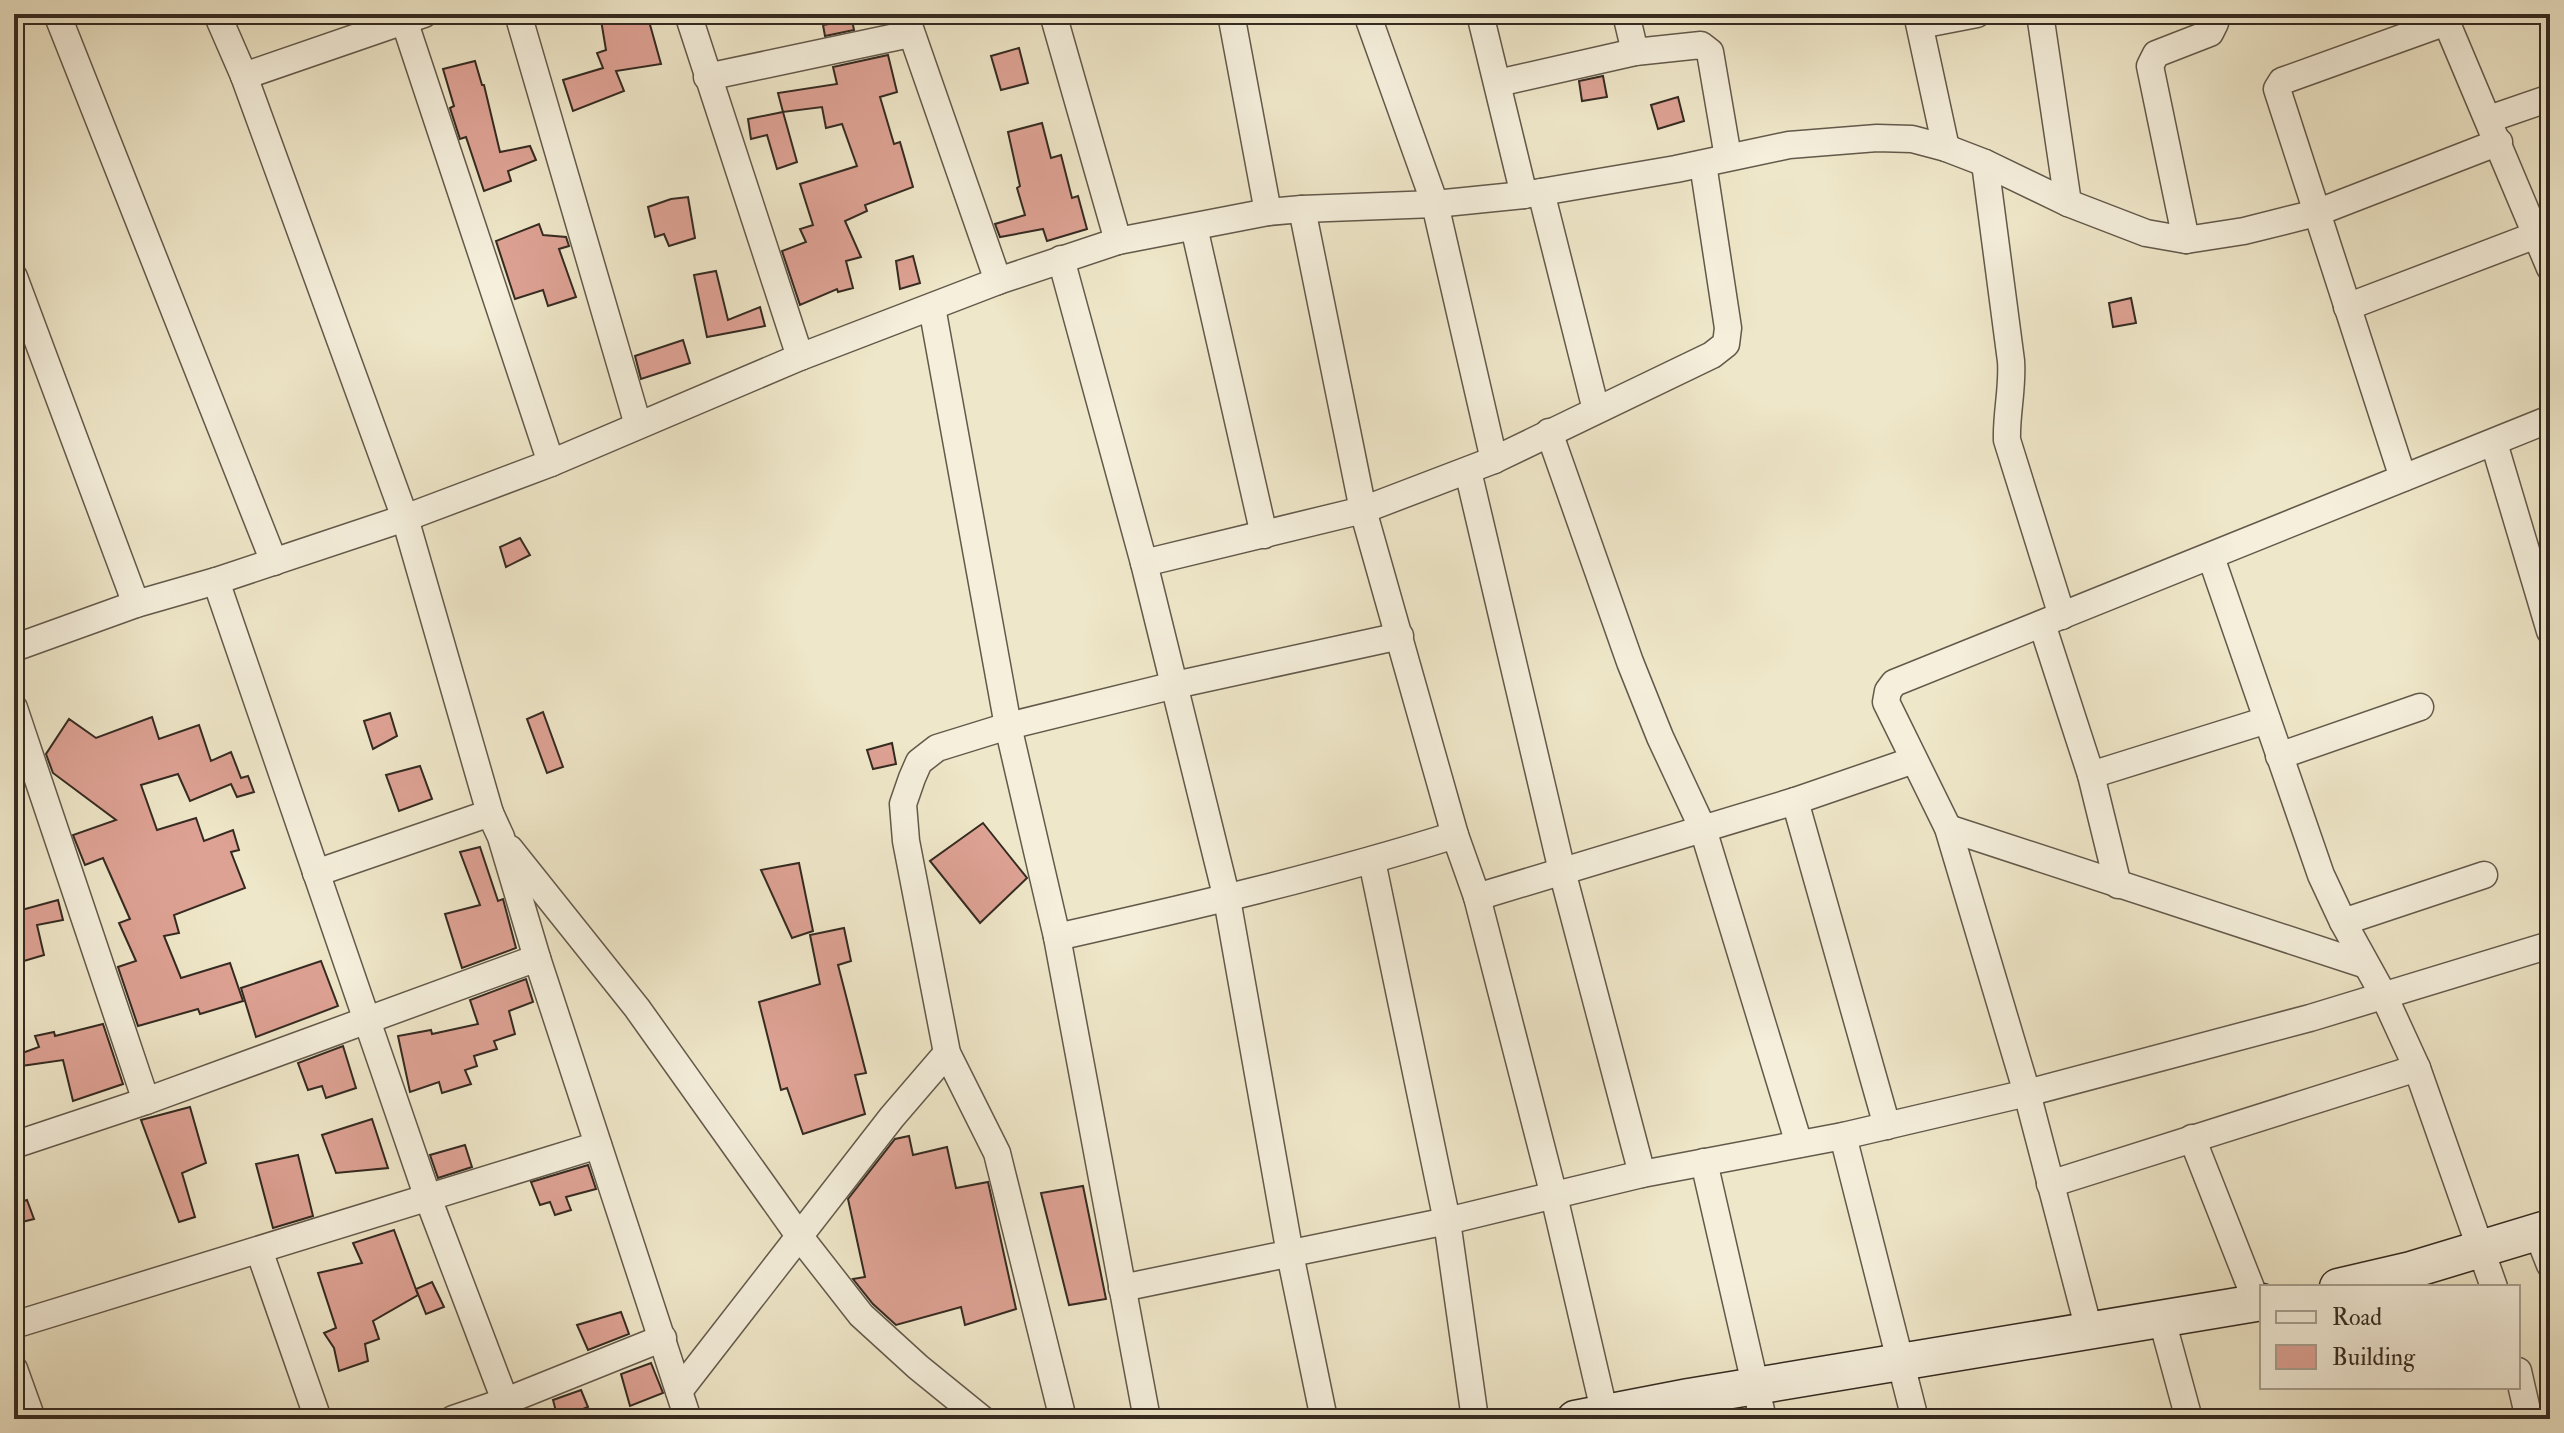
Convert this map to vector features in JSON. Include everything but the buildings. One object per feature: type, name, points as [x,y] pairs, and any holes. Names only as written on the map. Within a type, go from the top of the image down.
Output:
[{"type":"street","points":[[57,14],[274,562]]},
{"type":"street","points":[[217,14],[244,76],[405,518],[495,825],[688,1419]]},
{"type":"street","points":[[518,14],[638,425]]},
{"type":"street","points":[[688,14],[800,357]]},
{"type":"street","points":[[1053,14],[1118,241]]},
{"type":"street","points":[[1231,14],[1268,212]]},
{"type":"street","points":[[1367,14],[1435,204],[1494,460]]},
{"type":"street","points":[[1480,14],[1596,410]]},
{"type":"street","points":[[1626,14],[1635,52]]},
{"type":"street","points":[[1946,148],[1919,20],[1977,14]]},
{"type":"street","points":[[2040,14],[2068,203]]},
{"type":"street","points":[[2186,240],[2150,66],[2156,54],[2210,33],[2215,23],[2212,14]]},
{"type":"street","points":[[244,76],[410,16],[551,463]]},
{"type":"street","points":[[2403,478],[2316,213],[2277,89],[2279,84],[2445,18],[2550,268]]},
{"type":"street","points":[[707,77],[907,24],[998,281]]},
{"type":"street","points":[[1144,563],[1363,510],[1468,471],[1712,355],[1726,344],[1726,158],[1710,52],[1706,47],[1635,52],[1498,83]]},
{"type":"street","points":[[14,648],[136,604],[216,581],[405,518],[551,463],[800,357],[998,281],[1118,241],[1268,212],[1435,204],[1532,194],[1789,145],[1877,138],[1912,139],[1946,148],[2068,203],[2146,233],[2186,240],[2244,231],[2316,213],[2494,131],[2550,98]]},
{"type":"street","points":[[1985,163],[2011,361],[2007,440],[2118,885]]},
{"type":"street","points":[[1302,209],[1363,510],[1455,835],[1477,897],[1554,1196],[1595,1417],[1758,1403],[1900,1362],[2259,1302],[2192,1138]]},
{"type":"street","points":[[1194,227],[1264,535]]},
{"type":"street","points":[[2347,307],[2536,235]]},
{"type":"street","points":[[1061,259],[1144,563],[1227,899],[1290,1254],[1324,1419]]},
{"type":"street","points":[[14,277],[136,604]]},
{"type":"street","points":[[932,307],[1008,726],[1057,937],[1147,1419]]},
{"type":"street","points":[[2089,1330],[2027,1093],[1948,828],[1886,702],[1888,691],[1894,683],[2550,419]]},
{"type":"street","points":[[1549,432],[1630,662],[1660,737],[1703,829],[1799,1144]]},
{"type":"street","points":[[2494,443],[2550,631]]},
{"type":"street","points":[[1468,471],[1562,871],[1642,1174]]},
{"type":"street","points":[[2211,557],[2321,875],[2384,996],[2417,1068],[2493,1285]]},
{"type":"street","points":[[216,581],[428,1198],[509,1410]]},
{"type":"street","points":[[1063,1419],[997,1153],[947,1053],[906,841],[903,804],[919,762],[937,748],[1008,726],[1175,685],[1400,636]]},
{"type":"street","points":[[2279,756],[2420,707]]},
{"type":"street","points":[[14,708],[146,1101]]},
{"type":"street","points":[[2091,775],[2267,720]]},
{"type":"street","points":[[1477,897],[1795,801],[1914,760]]},
{"type":"street","points":[[1795,801],[1887,1126]]},
{"type":"street","points":[[316,873],[495,825]]},
{"type":"street","points":[[495,825],[637,1008],[800,1237],[861,1315],[982,1419]]},
{"type":"street","points":[[1948,828],[2366,965]]},
{"type":"street","points":[[1057,937],[1227,899],[1372,861],[1455,835]]},
{"type":"street","points":[[1372,861],[1447,1221],[1475,1419]]},
{"type":"street","points":[[2343,922],[2484,875]]},
{"type":"street","points":[[1122,1288],[1447,1221],[1642,1174],[1843,1136],[2027,1093],[2384,996],[2550,945]]},
{"type":"street","points":[[14,1145],[146,1101],[537,958]]},
{"type":"street","points":[[679,1391],[892,1117],[947,1053]]},
{"type":"street","points":[[2050,1184],[2417,1068]]},
{"type":"street","points":[[1843,1136],[1915,1419]]},
{"type":"street","points":[[14,1325],[598,1145]]},
{"type":"street","points":[[1704,1162],[1758,1403]]},
{"type":"street","points":[[2347,1285],[2411,1270],[2544,1230],[2550,1265]]},
{"type":"street","points":[[259,1250],[318,1419]]},
{"type":"street","points":[[2162,1320],[2189,1419]]},
{"type":"street","points":[[453,1419],[509,1410],[663,1338]]},
{"type":"street","points":[[14,1369],[32,1419]]},
{"type":"street","points":[[2520,1380],[2529,1419]]}]
